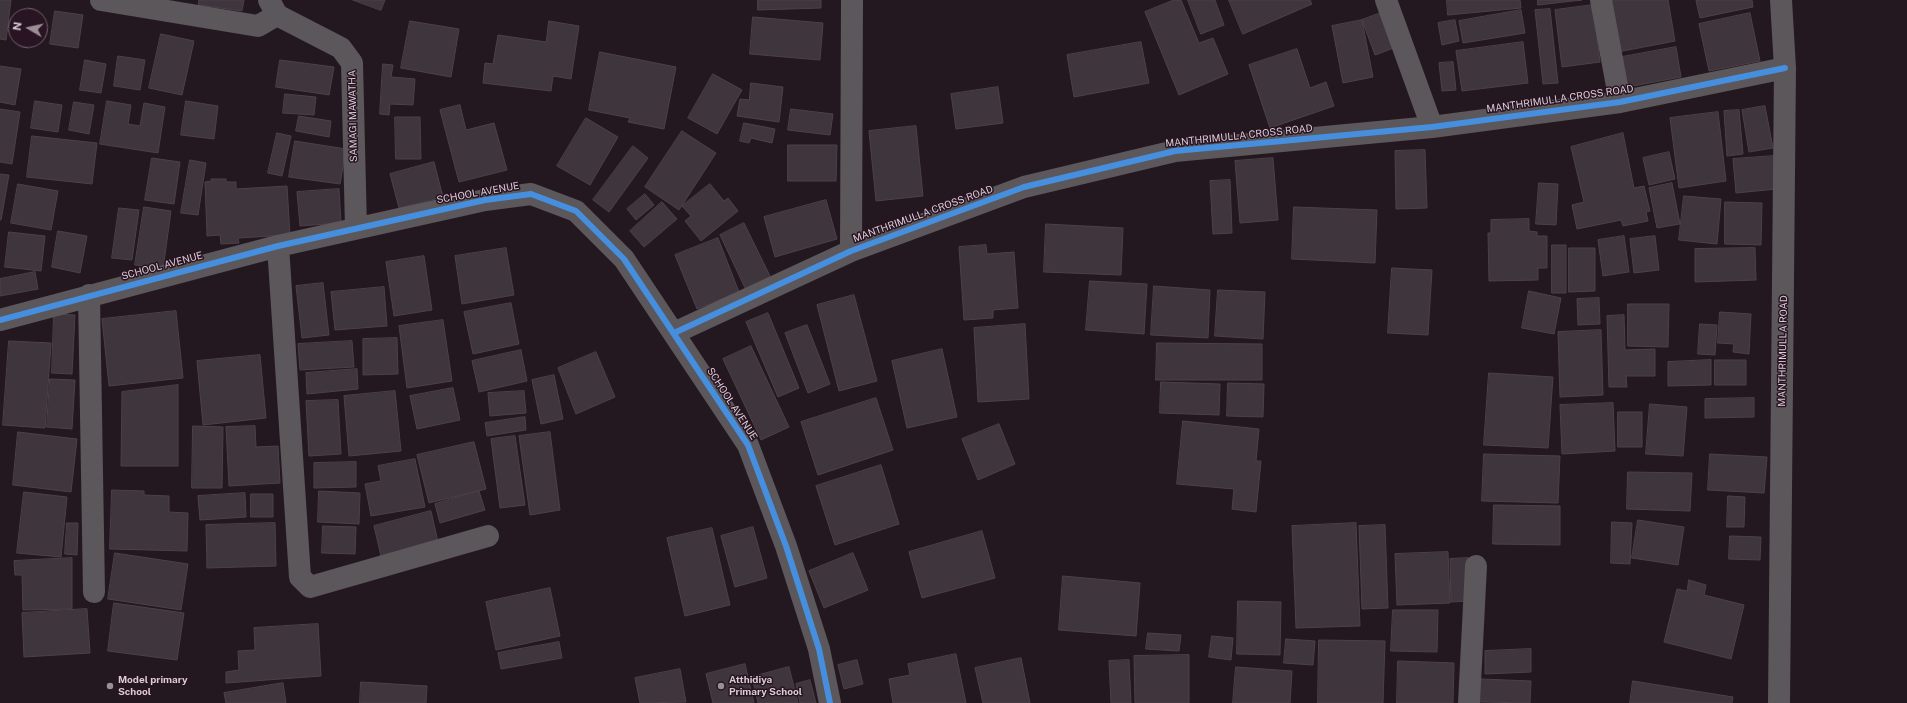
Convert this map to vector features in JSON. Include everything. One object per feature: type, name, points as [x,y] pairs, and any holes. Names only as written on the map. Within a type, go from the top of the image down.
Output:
[{"type":"street","points":[[101,0],[258,26],[273,8]]},
{"type":"street","points":[[851,251],[852,0]]},
{"type":"street","points":[[1386,0],[1432,127]]},
{"type":"street","points":[[1601,0],[1620,102]]},
{"type":"street","name":"MANTHRIMULLA ROAD","points":[[1779,703],[1785,68],[1781,0]]},
{"type":"street","name":"SAMAGI MAWATHA","points":[[273,8],[341,48],[352,63],[356,228]]},
{"type":"street","name":"MANTHRIMULLA CROSS ROAD","points":[[674,333],[851,251],[1024,187],[1175,151],[1432,127],[1620,102],[1785,68]]},
{"type":"street","name":"SCHOOL AVENUE","points":[[0,320],[89,295],[278,246],[485,200],[531,194],[576,211],[624,259],[748,445],[786,546],[817,641],[830,703]]},
{"type":"street","points":[[278,246],[300,577],[310,587],[488,536]]},
{"type":"street","points":[[89,295],[94,592]]},
{"type":"street","points":[[1469,703],[1476,566]]},
{"type":"building","points":[[0,0],[11,0],[10,8],[8,8],[6,40],[0,39]]},
{"type":"building","points":[[199,0],[244,0],[242,11],[199,5]]},
{"type":"building","points":[[353,0],[385,0],[381,10]]},
{"type":"building","points":[[758,0],[821,0],[821,8],[758,10]]},
{"type":"building","points":[[1174,0],[1181,0],[1199,43],[1213,38],[1228,74],[1179,95],[1145,12]]},
{"type":"building","points":[[1188,0],[1215,0],[1224,25],[1201,34]]},
{"type":"building","points":[[1229,0],[1310,0],[1312,4],[1243,34]]},
{"type":"building","points":[[1447,0],[1520,0],[1521,8],[1448,15]]},
{"type":"building","points":[[1538,0],[1582,0],[1538,5]]},
{"type":"building","points":[[1609,0],[1668,0],[1675,41],[1618,52]]},
{"type":"building","points":[[1752,0],[1753,7],[1700,18],[1696,1]]},
{"type":"building","points":[[1593,5],[1600,62],[1562,67],[1555,10]]},
{"type":"building","points":[[1550,9],[1558,83],[1543,84],[1535,10]]},
{"type":"building","points":[[1521,10],[1525,33],[1463,43],[1459,21]]},
{"type":"building","points":[[55,11],[83,15],[78,48],[50,44]]},
{"type":"building","points":[[1386,11],[1399,46],[1375,55],[1362,20]]},
{"type":"building","points":[[1750,13],[1760,61],[1709,71],[1699,24]]},
{"type":"building","points":[[753,17],[823,23],[820,60],[750,54]]},
{"type":"building","points":[[1362,20],[1373,77],[1343,83],[1332,26]]},
{"type":"building","points":[[1455,20],[1459,41],[1442,45],[1438,23]]},
{"type":"building","points":[[410,21],[459,29],[451,77],[401,68]]},
{"type":"building","points":[[549,21],[579,26],[571,79],[553,76],[551,91],[483,83],[485,63],[493,64],[498,35],[546,42]]},
{"type":"building","points":[[161,34],[194,41],[182,95],[149,88]]},
{"type":"building","points":[[1141,42],[1149,83],[1074,97],[1067,55]]},
{"type":"building","points":[[1523,42],[1528,83],[1462,91],[1456,51]]},
{"type":"building","points":[[1676,47],[1681,77],[1628,87],[1622,57]]},
{"type":"building","points":[[1297,49],[1310,88],[1326,82],[1334,106],[1270,128],[1249,65]]},
{"type":"building","points":[[600,52],[676,67],[664,129],[628,122],[630,118],[589,110]]},
{"type":"building","points":[[118,56],[145,60],[140,90],[114,86]]},
{"type":"building","points":[[85,60],[106,64],[101,93],[80,90]]},
{"type":"building","points":[[280,60],[334,67],[329,95],[276,87]]},
{"type":"building","points":[[1453,62],[1456,90],[1442,91],[1439,63]]},
{"type":"building","points":[[383,64],[393,65],[391,77],[415,79],[413,105],[390,104],[389,115],[380,114]]},
{"type":"building","points":[[0,66],[21,69],[15,105],[0,102]]},
{"type":"building","points":[[713,74],[742,90],[717,134],[688,118]]},
{"type":"building","points":[[751,83],[783,87],[779,122],[737,116],[740,99],[749,100]]},
{"type":"building","points":[[998,87],[1003,123],[956,129],[951,94]]},
{"type":"building","points":[[285,94],[316,97],[314,115],[283,113]]},
{"type":"building","points":[[35,101],[62,105],[58,132],[31,128]]},
{"type":"building","points":[[107,101],[131,105],[128,124],[140,126],[144,103],[165,107],[158,153],[100,144]]},
{"type":"building","points":[[186,101],[218,106],[214,139],[181,135]]},
{"type":"building","points":[[74,102],[94,105],[89,134],[69,130]]},
{"type":"building","points":[[460,105],[466,130],[494,123],[507,170],[459,182],[440,110]]},
{"type":"building","points":[[1765,106],[1773,148],[1749,152],[1742,110]]},
{"type":"building","points":[[0,109],[20,112],[12,164],[0,162]]},
{"type":"building","points":[[791,109],[833,114],[830,135],[788,130]]},
{"type":"building","points":[[1739,110],[1743,154],[1727,156],[1724,111]]},
{"type":"building","points":[[1718,112],[1726,181],[1679,188],[1670,118]]},
{"type":"building","points":[[299,116],[331,121],[329,137],[296,131]]},
{"type":"building","points":[[395,117],[420,117],[421,159],[396,159]]},
{"type":"building","points":[[586,118],[618,137],[590,185],[557,166]]},
{"type":"building","points":[[744,123],[775,129],[772,143],[751,138],[749,143],[740,141]]},
{"type":"building","points":[[916,126],[923,196],[876,201],[869,131]]},
{"type":"building","points":[[682,131],[716,153],[679,210],[645,187]]},
{"type":"building","points":[[277,133],[291,136],[282,176],[268,173]]},
{"type":"building","points":[[1623,133],[1634,188],[1644,186],[1650,211],[1646,212],[1648,221],[1623,226],[1621,220],[1577,229],[1572,205],[1584,202],[1571,147]]},
{"type":"building","points":[[32,136],[97,143],[92,184],[27,177]]},
{"type":"building","points":[[295,141],[346,149],[340,184],[289,177]]},
{"type":"building","points":[[788,145],[837,145],[836,181],[788,181]]},
{"type":"building","points":[[633,146],[648,158],[609,212],[593,200]]},
{"type":"building","points":[[1425,150],[1427,208],[1396,209],[1395,151]]},
{"type":"building","points":[[1669,152],[1675,179],[1649,185],[1643,158]]},
{"type":"building","points":[[1774,156],[1777,189],[1736,193],[1733,159]]},
{"type":"building","points":[[152,158],[180,162],[174,204],[145,200]]},
{"type":"building","points":[[1273,158],[1278,220],[1240,223],[1235,161]]},
{"type":"building","points":[[190,160],[206,163],[198,215],[181,213]]},
{"type":"building","points":[[434,162],[443,197],[399,208],[390,174]]},
{"type":"building","points":[[0,174],[9,175],[1,220],[0,220]]},
{"type":"building","points":[[211,179],[226,179],[226,182],[236,182],[236,189],[287,186],[290,235],[238,238],[239,243],[221,244],[220,235],[207,236],[205,182],[212,181]]},
{"type":"building","points":[[1230,180],[1232,233],[1213,234],[1210,181]]},
{"type":"building","points":[[1539,183],[1558,184],[1556,225],[1536,224]]},
{"type":"building","points":[[1672,183],[1680,224],[1657,228],[1649,188]]},
{"type":"building","points":[[18,184],[58,191],[51,230],[11,223]]},
{"type":"building","points":[[710,184],[724,201],[728,198],[738,211],[701,241],[685,221],[691,216],[682,206]]},
{"type":"building","points":[[339,189],[341,223],[300,226],[297,192]]},
{"type":"building","points":[[645,194],[654,205],[636,220],[627,209]]},
{"type":"building","points":[[1684,196],[1721,199],[1717,244],[1679,240]]},
{"type":"building","points":[[826,200],[837,239],[775,257],[764,217]]},
{"type":"building","points":[[662,202],[677,219],[644,247],[630,231]]},
{"type":"building","points":[[1725,202],[1762,203],[1761,245],[1725,244]]},
{"type":"building","points":[[144,207],[171,211],[163,269],[135,265]]},
{"type":"building","points":[[1294,207],[1377,210],[1375,263],[1292,259]]},
{"type":"building","points":[[119,208],[139,210],[132,260],[112,258]]},
{"type":"building","points":[[1529,219],[1529,231],[1537,232],[1537,236],[1547,236],[1547,268],[1538,268],[1538,280],[1489,281],[1488,233],[1491,233],[1491,220]]},
{"type":"building","points":[[744,223],[771,278],[746,290],[720,235]]},
{"type":"building","points":[[1046,224],[1123,228],[1121,275],[1044,272]]},
{"type":"building","points":[[58,231],[87,236],[80,273],[52,267]]},
{"type":"building","points":[[9,232],[45,236],[41,271],[5,267]]},
{"type":"building","points":[[1624,236],[1629,272],[1603,276],[1598,240]]},
{"type":"building","points":[[1655,236],[1659,270],[1634,273],[1630,239]]},
{"type":"building","points":[[718,238],[739,292],[697,309],[675,255]]},
{"type":"building","points":[[986,245],[987,254],[1014,252],[1018,308],[993,310],[993,318],[964,320],[959,247]]},
{"type":"building","points":[[1552,245],[1566,245],[1566,293],[1552,293]]},
{"type":"building","points":[[506,248],[514,295],[462,304],[455,256]]},
{"type":"building","points":[[1569,248],[1595,248],[1595,291],[1569,292]]},
{"type":"building","points":[[1755,248],[1756,280],[1695,282],[1695,249]]},
{"type":"building","points":[[424,256],[432,310],[394,316],[386,262]]},
{"type":"building","points":[[1392,268],[1432,270],[1428,335],[1388,333]]},
{"type":"building","points":[[35,272],[38,289],[0,296],[0,279]]},
{"type":"building","points":[[1090,281],[1147,284],[1144,334],[1086,330]]},
{"type":"building","points":[[323,283],[329,335],[302,338],[296,286]]},
{"type":"building","points":[[1154,286],[1210,290],[1208,338],[1151,335]]},
{"type":"building","points":[[384,287],[387,326],[335,330],[331,292]]},
{"type":"building","points":[[1218,290],[1265,292],[1263,339],[1215,336]]},
{"type":"building","points":[[1529,291],[1561,298],[1554,334],[1522,328]]},
{"type":"building","points":[[854,295],[877,381],[839,391],[817,305]]},
{"type":"building","points":[[1599,298],[1600,324],[1578,325],[1577,299]]},
{"type":"building","points":[[511,303],[519,344],[473,354],[464,312]]},
{"type":"building","points":[[1628,304],[1669,304],[1668,347],[1628,346]]},
{"type":"building","points":[[176,311],[183,378],[109,386],[102,319]]},
{"type":"building","points":[[1720,312],[1751,314],[1749,354],[1733,352],[1734,344],[1718,343]]},
{"type":"building","points":[[768,313],[799,388],[778,397],[746,322]]},
{"type":"building","points":[[54,314],[75,315],[72,374],[52,373]]},
{"type":"building","points":[[1624,315],[1625,350],[1655,349],[1655,376],[1626,376],[1627,387],[1609,387],[1607,316]]},
{"type":"building","points":[[443,320],[452,381],[407,388],[399,326]]},
{"type":"building","points":[[1025,324],[1029,399],[978,402],[974,328]]},
{"type":"building","points":[[1700,324],[1717,325],[1715,355],[1698,354]]},
{"type":"building","points":[[807,325],[830,384],[808,393],[785,333]]},
{"type":"building","points":[[1601,330],[1603,395],[1560,397],[1558,332]]},
{"type":"building","points":[[397,338],[398,374],[363,375],[363,339]]},
{"type":"building","points":[[9,341],[51,343],[45,428],[3,425]]},
{"type":"building","points":[[352,341],[354,367],[300,370],[298,344]]},
{"type":"building","points":[[1157,343],[1262,344],[1262,380],[1156,380]]},
{"type":"building","points":[[751,346],[789,427],[761,440],[723,359]]},
{"type":"building","points":[[942,349],[957,417],[907,428],[892,361]]},
{"type":"building","points":[[521,350],[527,381],[479,392],[472,361]]},
{"type":"building","points":[[596,352],[615,397],[576,414],[558,368]]},
{"type":"building","points":[[260,355],[266,418],[203,425],[197,361]]},
{"type":"building","points":[[1711,360],[1711,385],[1668,386],[1668,362]]},
{"type":"building","points":[[1715,360],[1746,360],[1746,385],[1715,385]]},
{"type":"building","points":[[357,369],[358,389],[307,394],[306,373]]},
{"type":"building","points":[[1489,373],[1553,377],[1548,448],[1484,445]]},
{"type":"building","points":[[554,375],[563,419],[541,424],[532,380]]},
{"type":"building","points":[[50,379],[75,380],[72,429],[47,427]]},
{"type":"building","points":[[1161,382],[1220,384],[1219,415],[1160,413]]},
{"type":"building","points":[[1228,383],[1264,384],[1263,417],[1227,416]]},
{"type":"building","points":[[178,385],[178,466],[121,466],[122,392]]},
{"type":"building","points":[[453,388],[460,420],[417,429],[410,396]]},
{"type":"building","points":[[395,391],[401,451],[349,456],[344,396]]},
{"type":"building","points":[[524,391],[526,413],[490,416],[488,393]]},
{"type":"building","points":[[876,398],[893,450],[818,475],[801,422]]},
{"type":"building","points":[[1754,398],[1754,417],[1705,418],[1705,399]]},
{"type":"building","points":[[338,400],[341,454],[309,456],[306,401]]},
{"type":"building","points":[[1613,403],[1615,451],[1562,454],[1560,405]]},
{"type":"building","points":[[1650,404],[1687,407],[1683,456],[1646,454]]},
{"type":"building","points":[[1618,412],[1642,412],[1642,447],[1618,447]]},
{"type":"building","points":[[525,417],[526,430],[487,436],[485,423]]},
{"type":"building","points":[[1183,421],[1259,429],[1256,461],[1261,461],[1256,512],[1232,509],[1234,489],[1177,484]]},
{"type":"building","points":[[999,424],[1015,464],[978,480],[962,439]]},
{"type":"building","points":[[193,426],[223,427],[222,488],[192,488]]},
{"type":"building","points":[[255,426],[256,447],[278,446],[280,483],[229,486],[226,427]]},
{"type":"building","points":[[18,432],[77,439],[71,492],[13,485]]},
{"type":"building","points":[[550,432],[560,510],[530,515],[519,436]]},
{"type":"building","points":[[515,436],[525,505],[500,508],[491,439]]},
{"type":"building","points":[[474,442],[486,489],[429,503],[417,455]]},
{"type":"building","points":[[1484,454],[1560,456],[1558,503],[1482,501]]},
{"type":"building","points":[[1710,454],[1767,457],[1764,493],[1708,490]]},
{"type":"building","points":[[415,459],[425,507],[371,516],[365,484],[381,481],[378,466]]},
{"type":"building","points":[[356,462],[356,487],[314,488],[314,463]]},
{"type":"building","points":[[881,465],[899,524],[835,545],[816,486]]},
{"type":"building","points":[[1628,472],[1692,473],[1690,511],[1627,509]]},
{"type":"building","points":[[112,490],[144,491],[144,495],[169,496],[169,512],[188,513],[187,551],[110,549]]},
{"type":"building","points":[[319,491],[360,493],[359,524],[318,522]]},
{"type":"building","points":[[479,491],[485,510],[440,523],[435,504]]},
{"type":"building","points":[[24,492],[67,497],[61,557],[17,553]]},
{"type":"building","points":[[245,493],[246,517],[200,520],[198,496]]},
{"type":"building","points":[[251,494],[273,494],[273,517],[251,517]]},
{"type":"building","points":[[1728,496],[1745,497],[1744,527],[1727,527]]},
{"type":"building","points":[[1494,505],[1560,506],[1560,545],[1493,544]]},
{"type":"building","points":[[431,511],[438,542],[381,556],[374,526]]},
{"type":"building","points":[[1638,520],[1684,527],[1678,565],[1632,558]]},
{"type":"building","points":[[1612,522],[1632,523],[1630,564],[1611,563]]},
{"type":"building","points":[[67,523],[78,523],[77,555],[65,554]]},
{"type":"building","points":[[275,523],[276,566],[207,568],[206,525]]},
{"type":"building","points":[[1356,523],[1360,626],[1296,628],[1292,526]]},
{"type":"building","points":[[1385,525],[1388,608],[1362,609],[1359,526]]},
{"type":"building","points":[[323,526],[356,527],[355,554],[322,553]]},
{"type":"building","points":[[753,527],[767,578],[735,587],[721,536]]},
{"type":"building","points":[[712,528],[730,605],[685,616],[667,538]]},
{"type":"building","points":[[982,531],[995,578],[922,598],[909,552]]},
{"type":"building","points":[[1730,536],[1761,537],[1760,560],[1729,559]]},
{"type":"building","points":[[1448,552],[1450,603],[1397,605],[1395,554]]},
{"type":"building","points":[[115,553],[188,564],[181,610],[108,599]]},
{"type":"building","points":[[853,553],[868,590],[824,608],[809,571]]},
{"type":"building","points":[[72,558],[72,609],[23,610],[22,575],[15,575],[14,561]]},
{"type":"building","points":[[1468,558],[1470,601],[1451,602],[1450,559]]},
{"type":"building","points":[[1063,576],[1140,583],[1136,636],[1059,630]]},
{"type":"building","points":[[1689,580],[1706,585],[1704,595],[1744,605],[1731,659],[1664,642],[1677,589],[1687,591]]},
{"type":"building","points":[[550,588],[560,636],[496,650],[486,602]]},
{"type":"building","points":[[1238,601],[1281,602],[1280,655],[1237,654]]},
{"type":"building","points":[[114,603],[184,613],[177,660],[108,651]]},
{"type":"building","points":[[87,609],[90,653],[24,657],[22,613]]},
{"type":"building","points":[[1393,610],[1438,610],[1437,652],[1391,651]]},
{"type":"building","points":[[318,624],[321,676],[226,683],[226,672],[239,670],[238,651],[255,650],[254,628]]},
{"type":"building","points":[[1148,633],[1181,635],[1179,651],[1146,649]]},
{"type":"building","points":[[1212,636],[1233,638],[1231,660],[1209,657]]},
{"type":"building","points":[[1286,639],[1315,641],[1313,665],[1284,663]]},
{"type":"building","points":[[1319,640],[1385,641],[1383,703],[1318,703]]},
{"type":"building","points":[[559,642],[562,658],[501,669],[498,653]]},
{"type":"building","points":[[1531,649],[1531,672],[1485,674],[1485,651]]},
{"type":"building","points":[[956,654],[966,703],[893,703],[889,679],[910,675],[908,664]]},
{"type":"building","points":[[1189,655],[1189,703],[1135,703],[1134,656]]},
{"type":"building","points":[[1021,658],[1030,703],[983,703],[975,668]]},
{"type":"building","points":[[857,660],[863,684],[844,689],[838,665]]},
{"type":"building","points":[[1129,660],[1131,703],[1111,703],[1109,661]]},
{"type":"building","points":[[1398,661],[1454,663],[1453,703],[1397,703]]},
{"type":"building","points":[[745,664],[754,703],[713,703],[706,674]]},
{"type":"building","points":[[789,667],[798,703],[758,703],[752,677]]},
{"type":"building","points":[[1236,667],[1292,671],[1290,703],[1233,703]]},
{"type":"building","points":[[680,669],[686,702],[640,703],[635,678]]},
{"type":"building","points":[[1481,679],[1531,681],[1530,703],[1480,702]]},
{"type":"building","points":[[810,680],[816,703],[800,703],[796,684]]},
{"type":"building","points":[[1633,681],[1733,697],[1732,703],[1630,703]]},
{"type":"building","points":[[361,682],[427,686],[426,703],[360,703]]},
{"type":"building","points":[[283,683],[286,703],[226,703],[224,693]]},
{"type":"cycle path","points":[[674,333],[851,251],[1024,187],[1175,151],[1432,127],[1620,102],[1785,68]]},
{"type":"cycle path","points":[[0,320],[278,246],[485,200],[531,194],[576,211],[624,259],[748,445],[786,546],[819,649],[830,703]]},
{"type":"place","name":"Model primary School","points":[[110,686]]},
{"type":"place","name":"Atthidiya Primary School","points":[[721,686]]}]
